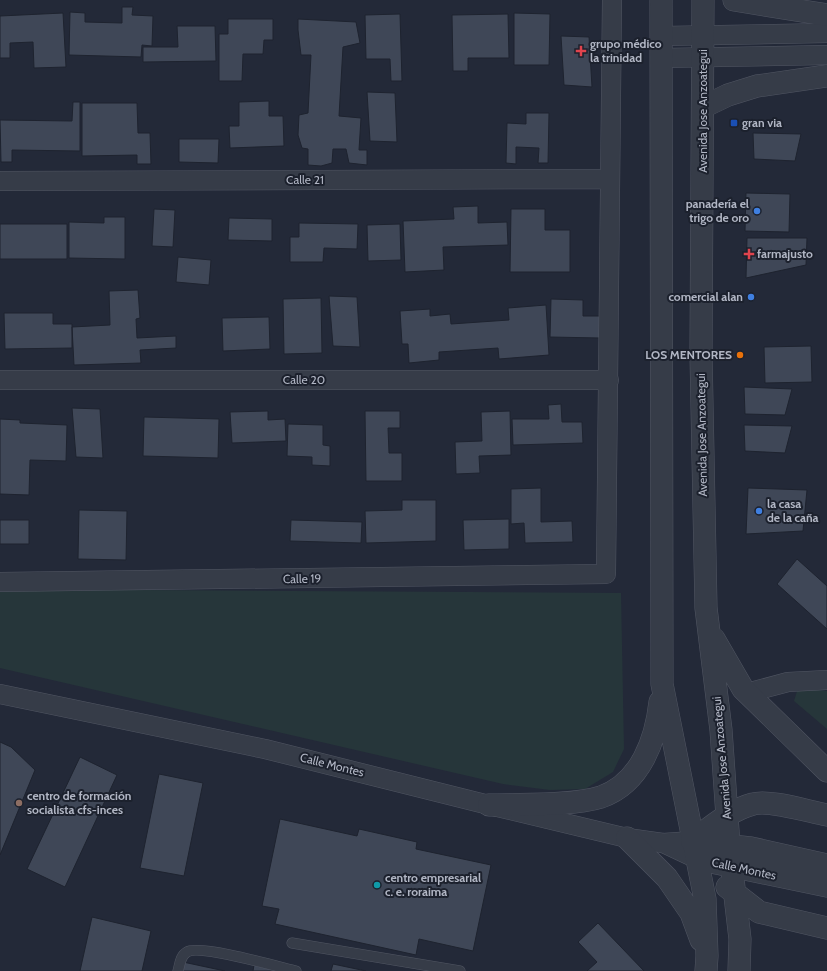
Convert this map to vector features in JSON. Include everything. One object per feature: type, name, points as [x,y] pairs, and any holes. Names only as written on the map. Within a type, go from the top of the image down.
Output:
[{"type":"street","points":[[609,380],[609,179],[612,0]]},
{"type":"street","points":[[489,805],[581,801],[601,796],[620,786],[637,769],[648,752],[658,725],[662,684],[662,0]]},
{"type":"street","name":"Avenida Jose Anzoategui","points":[[703,0],[702,461],[706,608],[721,730],[730,855],[740,939],[739,971]]},
{"type":"street","points":[[734,0],[827,16]]},
{"type":"street","points":[[662,36],[703,34],[827,33]]},
{"type":"street","points":[[662,58],[827,55]]},
{"type":"street","points":[[703,107],[728,95],[757,86],[827,76]]},
{"type":"street","name":"Calle 21","points":[[0,181],[609,179]]},
{"type":"street","name":"Calle 20","points":[[0,380],[609,380]]},
{"type":"street","name":"Calle 19","points":[[0,582],[604,575],[607,572],[609,380]]},
{"type":"street","points":[[709,629],[731,669],[747,693],[827,771]]},
{"type":"street","points":[[747,693],[788,682],[827,680]]},
{"type":"street","points":[[662,684],[705,899],[706,963]]},
{"type":"street","name":"Calle Montes","points":[[0,694],[280,752],[627,838],[730,855],[827,886]]},
{"type":"street","points":[[695,850],[727,816],[754,804],[770,804],[827,815]]},
{"type":"street","points":[[627,838],[667,878],[691,913],[706,963]]},
{"type":"street","name":"Calle Montes","points":[[730,855],[751,848],[827,865]]},
{"type":"street","points":[[695,850],[734,894],[759,912],[827,928]]},
{"type":"lane","points":[[292,943],[460,971]]},
{"type":"lane","points":[[178,971],[181,957],[188,951],[196,950],[245,958],[296,971]]},
{"type":"shaded area","points":[[0,589],[621,593],[624,749],[613,772],[585,789],[550,790],[503,784],[0,668]]},
{"type":"shaded area","points":[[798,688],[827,691],[827,729],[794,701]]},
{"type":"building","points":[[122,7],[133,7],[132,15],[153,16],[152,46],[142,45],[141,57],[69,55],[70,12],[85,13],[85,22],[122,23]]},
{"type":"building","points":[[63,13],[66,67],[34,68],[33,42],[10,43],[10,58],[0,58],[0,16]]},
{"type":"building","points":[[514,13],[550,14],[549,65],[514,65]]},
{"type":"building","points":[[400,14],[402,81],[391,81],[390,59],[366,59],[365,15]]},
{"type":"building","points":[[508,14],[509,58],[468,58],[468,71],[453,71],[452,15]]},
{"type":"building","points":[[228,19],[273,19],[273,40],[264,40],[263,54],[243,54],[242,81],[219,81],[219,34],[228,34]]},
{"type":"building","points":[[298,19],[356,22],[360,43],[343,47],[339,116],[361,118],[359,150],[367,150],[367,165],[349,163],[346,149],[333,149],[332,163],[321,166],[308,165],[308,149],[302,148],[298,135],[299,115],[308,113],[311,55],[301,55]]},
{"type":"building","points":[[177,26],[215,26],[216,61],[143,62],[143,47],[178,47]]},
{"type":"building","points":[[561,36],[589,37],[592,87],[564,85]]},
{"type":"building","points":[[367,92],[395,93],[397,142],[370,141]]},
{"type":"building","points":[[269,101],[269,116],[283,116],[284,146],[230,148],[229,126],[239,126],[239,102]]},
{"type":"building","points":[[73,102],[80,102],[80,151],[12,150],[12,162],[1,162],[0,120],[72,121]]},
{"type":"building","points":[[82,103],[137,103],[138,133],[150,133],[151,164],[137,164],[137,155],[82,156]]},
{"type":"building","points":[[526,113],[549,113],[548,163],[538,163],[539,148],[516,147],[516,164],[506,163],[507,123],[526,124]]},
{"type":"building","points":[[753,133],[801,134],[795,161],[754,159]]},
{"type":"building","points":[[179,139],[219,139],[218,163],[179,162]]},
{"type":"building","points":[[746,193],[790,194],[789,232],[745,231]]},
{"type":"building","points":[[478,206],[478,223],[507,222],[508,245],[443,247],[444,270],[405,272],[403,221],[454,219],[453,207]]},
{"type":"building","points":[[154,209],[175,210],[173,247],[152,246]]},
{"type":"building","points":[[511,209],[545,209],[545,230],[570,230],[570,272],[510,272]]},
{"type":"building","points":[[104,217],[125,217],[125,259],[69,258],[69,222],[104,223]]},
{"type":"building","points":[[229,218],[272,219],[272,241],[228,240]]},
{"type":"building","points":[[299,223],[358,224],[357,249],[324,248],[323,262],[290,262],[290,237],[299,237]]},
{"type":"building","points":[[0,224],[67,224],[67,259],[0,259]]},
{"type":"building","points":[[400,224],[401,260],[368,261],[367,225]]},
{"type":"building","points":[[747,238],[807,238],[806,265],[746,278]]},
{"type":"building","points":[[178,257],[211,260],[209,285],[176,282]]},
{"type":"building","points":[[138,290],[140,318],[136,319],[137,338],[176,336],[176,348],[140,350],[141,363],[74,365],[72,327],[110,325],[109,291]]},
{"type":"building","points":[[329,296],[357,297],[360,347],[333,346]]},
{"type":"building","points":[[321,298],[322,353],[284,354],[283,299]]},
{"type":"building","points":[[551,299],[583,300],[583,316],[601,316],[600,338],[550,337]]},
{"type":"building","points":[[546,305],[549,355],[499,359],[498,348],[439,352],[439,360],[409,363],[408,344],[402,344],[400,311],[430,309],[430,316],[450,314],[451,324],[509,320],[508,308]]},
{"type":"building","points":[[4,313],[53,313],[53,324],[72,324],[72,348],[5,349]]},
{"type":"building","points":[[269,317],[270,349],[223,351],[222,318]]},
{"type":"building","points":[[811,346],[812,382],[765,383],[764,347]]},
{"type":"building","points":[[744,387],[792,389],[785,415],[745,414]]},
{"type":"building","points":[[561,404],[562,422],[582,422],[583,443],[513,445],[512,419],[549,419],[548,405]]},
{"type":"building","points":[[72,408],[100,409],[103,458],[76,457]]},
{"type":"building","points":[[268,411],[268,420],[285,419],[286,441],[232,443],[230,412]]},
{"type":"building","points":[[365,411],[400,411],[400,428],[388,428],[389,453],[402,453],[402,481],[366,481]]},
{"type":"building","points":[[510,411],[511,455],[479,456],[480,473],[456,474],[455,442],[482,441],[481,412]]},
{"type":"building","points":[[144,417],[219,419],[218,458],[143,456]]},
{"type":"building","points":[[0,419],[20,420],[20,423],[67,425],[66,461],[30,460],[29,495],[0,494]]},
{"type":"building","points":[[288,424],[323,425],[323,445],[330,446],[330,466],[312,465],[312,457],[287,456]]},
{"type":"building","points":[[744,425],[792,426],[785,453],[745,451]]},
{"type":"building","points":[[541,488],[541,522],[572,521],[573,542],[525,543],[524,523],[511,524],[511,489]]},
{"type":"building","points":[[748,488],[807,490],[803,531],[746,534]]},
{"type":"building","points":[[402,500],[436,500],[436,541],[366,543],[365,511],[402,510]]},
{"type":"building","points":[[79,510],[127,511],[126,560],[78,559]]},
{"type":"building","points":[[509,519],[509,549],[464,550],[463,520]]},
{"type":"building","points":[[0,520],[29,520],[29,544],[0,544]]},
{"type":"building","points":[[291,520],[362,522],[361,543],[290,541]]},
{"type":"building","points":[[797,559],[827,586],[827,629],[777,584]]},
{"type":"building","points":[[0,742],[11,747],[35,770],[0,855]]},
{"type":"building","points":[[80,757],[117,775],[65,887],[27,869]]},
{"type":"building","points":[[159,774],[203,783],[184,876],[140,868]]},
{"type":"building","name":"centro empresarial c. e. roraima","points":[[280,819],[357,836],[359,829],[417,842],[416,849],[491,865],[473,951],[419,939],[416,955],[275,924],[279,909],[262,906]]},
{"type":"building","points":[[92,917],[151,931],[142,971],[80,971]]},
{"type":"building","points":[[598,923],[644,971],[587,971],[597,962],[578,942]]},
{"type":"building","points":[[183,962],[225,971],[181,971]]},
{"type":"building","points":[[333,964],[366,971],[331,971]]},
{"type":"building","points":[[254,965],[279,971],[253,971]]},
{"type":"place","name":"grupo médico la trinidad","points":[[581,51]]},
{"type":"place","name":"gran via","points":[[734,123]]},
{"type":"place","name":"panadería el trigo de oro","points":[[757,211]]},
{"type":"place","name":"farmajusto","points":[[749,254]]},
{"type":"place","name":"comercial alan","points":[[751,297]]},
{"type":"place","name":"LOS MENTORES","points":[[740,355]]},
{"type":"place","name":"la casa de la caña","points":[[759,511]]},
{"type":"place","name":"centro de formación socialista cfs-inces","points":[[19,803]]},
{"type":"place","name":"centro empresarial c. e. roraima","points":[[377,885]]}]
